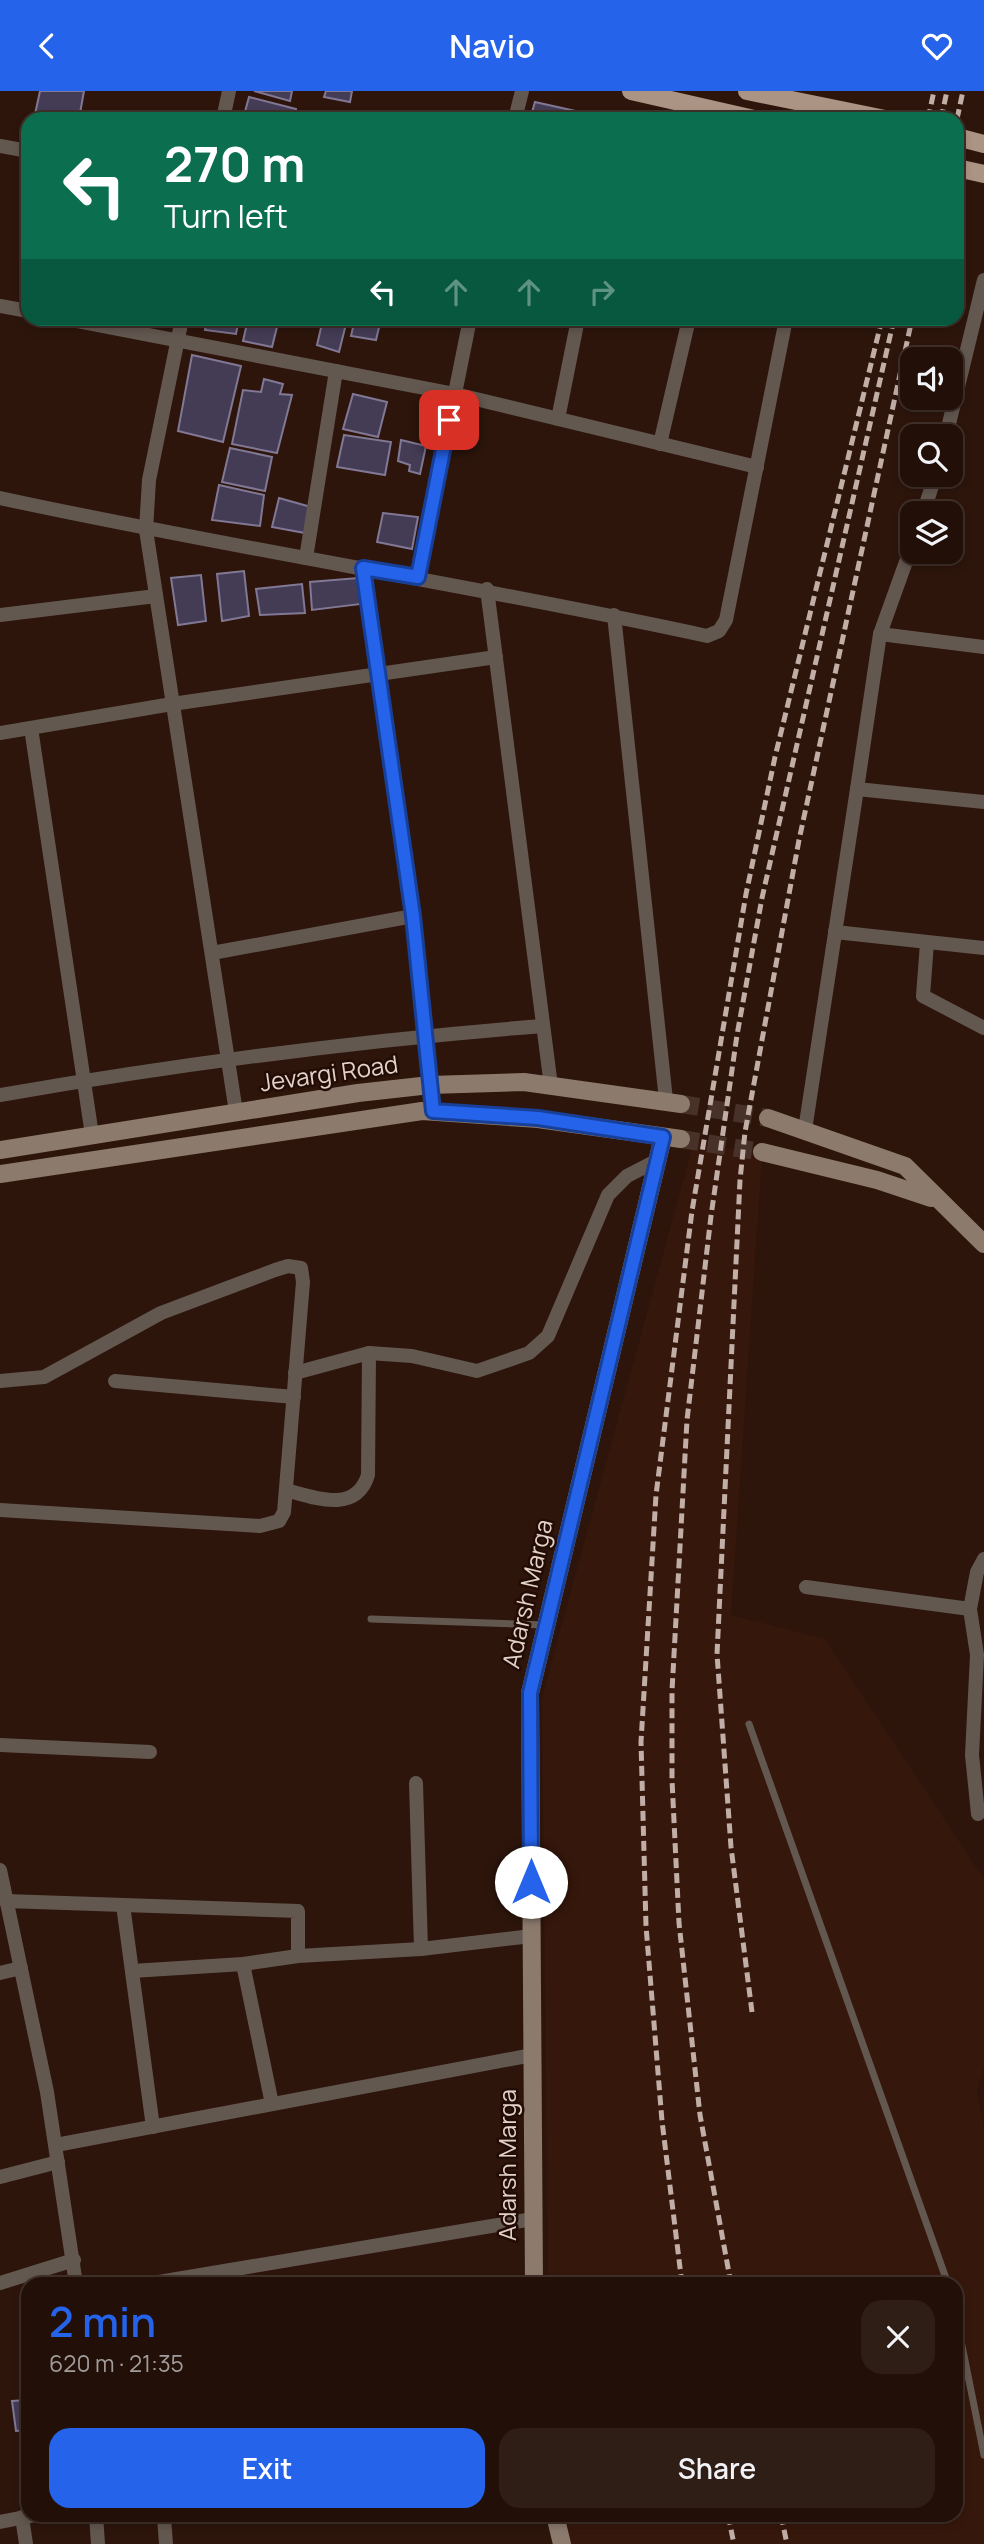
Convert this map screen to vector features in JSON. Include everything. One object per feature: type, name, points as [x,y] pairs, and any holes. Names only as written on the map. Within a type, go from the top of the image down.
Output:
[{"type":"main road","points":[[631,91],[723,112]]},
{"type":"main road","points":[[747,91],[849,112]]},
{"type":"main road","points":[[964,139],[984,144]]},
{"type":"main road","name":"Jevargi Road","points":[[0,1150],[236,1112],[429,1085],[483,1082],[551,1086],[673,1102]]},
{"type":"main road","points":[[0,1174],[433,1111]]},
{"type":"main road","name":"Adarsh Marga","points":[[433,1111],[538,1118],[672,1138],[656,1161],[530,1693],[534,2277]]},
{"type":"main road","points":[[768,1118],[905,1166],[984,1244]]},
{"type":"main road","points":[[762,1152],[877,1180],[938,1201]]},
{"type":"main road","points":[[557,2522],[562,2544]]},
{"type":"street","points":[[224,112],[229,91]]},
{"type":"street","points":[[517,112],[522,91]]},
{"type":"street","points":[[0,146],[21,150]]},
{"type":"street","points":[[949,424],[984,280]]},
{"type":"street","points":[[0,306],[21,310]]},
{"type":"street","points":[[103,326],[454,394],[757,467]]},
{"type":"street","points":[[180,326],[149,480],[146,530],[236,1112]]},
{"type":"street","points":[[418,577],[469,326]]},
{"type":"street","points":[[558,419],[577,326]]},
{"type":"street","points":[[660,444],[687,326]]},
{"type":"street","points":[[0,498],[146,530],[487,589],[707,636],[719,631],[726,620],[785,326]]},
{"type":"street","points":[[306,558],[336,371]]},
{"type":"street","points":[[805,1130],[880,634],[905,564]]},
{"type":"street","points":[[363,568],[413,916],[433,1111]]},
{"type":"street","points":[[487,589],[551,1086]]},
{"type":"street","points":[[0,615],[156,596]]},
{"type":"street","points":[[614,615],[673,1102]]},
{"type":"street","points":[[880,634],[984,647]]},
{"type":"street","points":[[0,733],[172,704],[496,657]]},
{"type":"street","points":[[31,728],[92,1135]]},
{"type":"street","points":[[857,789],[984,802]]},
{"type":"street","points":[[212,953],[413,916]]},
{"type":"street","points":[[835,932],[984,948]]},
{"type":"street","points":[[927,943],[923,996],[984,1028]]},
{"type":"street","points":[[0,1095],[85,1080],[424,1035],[543,1026]]},
{"type":"street","points":[[295,1373],[369,1353],[412,1356],[477,1371],[541,1345],[548,1336],[608,1195],[626,1176],[656,1161]]},
{"type":"street","points":[[0,1381],[44,1377],[161,1313],[275,1270],[296,1266],[301,1268],[303,1282],[286,1490],[284,1512],[279,1521],[260,1526],[0,1510]]},
{"type":"street","points":[[286,1490],[338,1501],[355,1497],[364,1488],[368,1475],[369,1353]]},
{"type":"street","points":[[116,1381],[294,1397]]},
{"type":"street","points":[[978,1814],[972,1755],[977,1655],[970,1609],[976,1572],[984,1559]]},
{"type":"street","points":[[806,1587],[970,1609]]},
{"type":"street","points":[[0,1745],[150,1752]]},
{"type":"street","points":[[416,1783],[421,1949]]},
{"type":"street","points":[[0,1870],[56,2145],[75,2277]]},
{"type":"street","points":[[6,1901],[298,1911],[298,1956]]},
{"type":"street","points":[[123,1905],[153,2127]]},
{"type":"street","points":[[132,1971],[243,1964],[298,1956],[421,1949],[532,1936]]},
{"type":"street","points":[[243,1964],[272,2104]]},
{"type":"street","points":[[0,1973],[21,1968]]},
{"type":"street","points":[[56,2145],[532,2055]]},
{"type":"street","points":[[0,2177],[58,2162]]},
{"type":"street","points":[[189,2277],[533,2220]]},
{"type":"street","points":[[0,2283],[74,2260]]},
{"type":"street","points":[[0,2522],[21,2518]]},
{"type":"street","points":[[26,2544],[28,2522]]},
{"type":"street","points":[[96,2522],[98,2544]]},
{"type":"street","points":[[166,2544],[168,2522]]},
{"type":"lane","points":[[371,1619],[546,1625]]},
{"type":"lane","points":[[749,1724],[946,2277]]},
{"type":"lane","points":[[963,2351],[984,2455]]},
{"type":"shaded area","points":[[694,1141],[762,1156],[731,1615],[825,1639],[984,1879],[984,2067],[977,2094],[984,2128],[984,2544],[571,2544],[566,2522],[963,2522],[963,2277],[548,2277],[542,1697]]},
{"type":"building","points":[[40,91],[84,91],[80,112],[36,112]]},
{"type":"building","points":[[254,91],[292,91],[290,101]]},
{"type":"building","points":[[326,91],[352,91],[350,102],[324,97]]},
{"type":"building","points":[[249,97],[296,109],[295,112],[245,112]]},
{"type":"building","points":[[535,102],[580,112],[532,112]]},
{"type":"building","points":[[206,326],[238,326],[236,334],[205,330]]},
{"type":"building","points":[[246,326],[277,326],[272,347],[243,341]]},
{"type":"building","points":[[321,326],[346,326],[339,352],[317,345]]},
{"type":"building","points":[[353,326],[379,326],[376,340],[351,336]]},
{"type":"building","points":[[192,355],[241,366],[223,442],[178,431]]},
{"type":"building","points":[[264,379],[283,384],[280,394],[292,395],[277,453],[232,444],[243,390],[261,392]]},
{"type":"building","points":[[353,394],[387,402],[378,437],[343,429]]},
{"type":"building","points":[[344,435],[391,442],[385,475],[337,467]]},
{"type":"building","points":[[401,440],[426,446],[420,474],[409,471],[410,465],[398,461]]},
{"type":"building","points":[[230,448],[272,457],[265,491],[222,482]]},
{"type":"building","points":[[219,485],[264,495],[260,526],[212,520]]},
{"type":"building","points":[[279,498],[311,507],[305,533],[272,527]]},
{"type":"building","points":[[383,513],[418,517],[412,549],[377,542]]},
{"type":"building","points":[[244,571],[249,616],[222,621],[217,574]]},
{"type":"building","points":[[201,575],[206,621],[178,625],[171,578]]},
{"type":"building","points":[[358,578],[361,604],[312,610],[310,582]]},
{"type":"building","points":[[302,584],[305,613],[260,615],[256,589]]},
{"type":"building","points":[[21,2400],[21,2431],[16,2431],[12,2401]]},
{"type":"tunnel","points":[[681,1104],[768,1118]]},
{"type":"tunnel","points":[[681,1139],[762,1152]]},
{"type":"railway","points":[[930,112],[934,91]]},
{"type":"railway","points":[[942,112],[947,91]]},
{"type":"railway","points":[[958,112],[963,91]]},
{"type":"railway","points":[[681,2277],[662,2121],[646,1926],[641,1742],[656,1495],[692,1211],[746,894],[775,757],[880,326]]},
{"type":"railway","points":[[730,2277],[700,2115],[679,1923],[672,1780],[672,1691],[687,1420],[711,1216],[737,1035],[762,898],[892,326]]},
{"type":"railway","points":[[752,2012],[731,1847],[717,1654],[740,1180],[745,1132],[799,840],[910,326]]},
{"type":"railway","points":[[729,2522],[734,2544]]},
{"type":"railway","points":[[782,2522],[787,2544]]},
{"type":"route","points":[[449,420],[418,577],[363,568],[413,916],[433,1111],[538,1118],[663,1137],[530,1693],[531,1882]]}]
